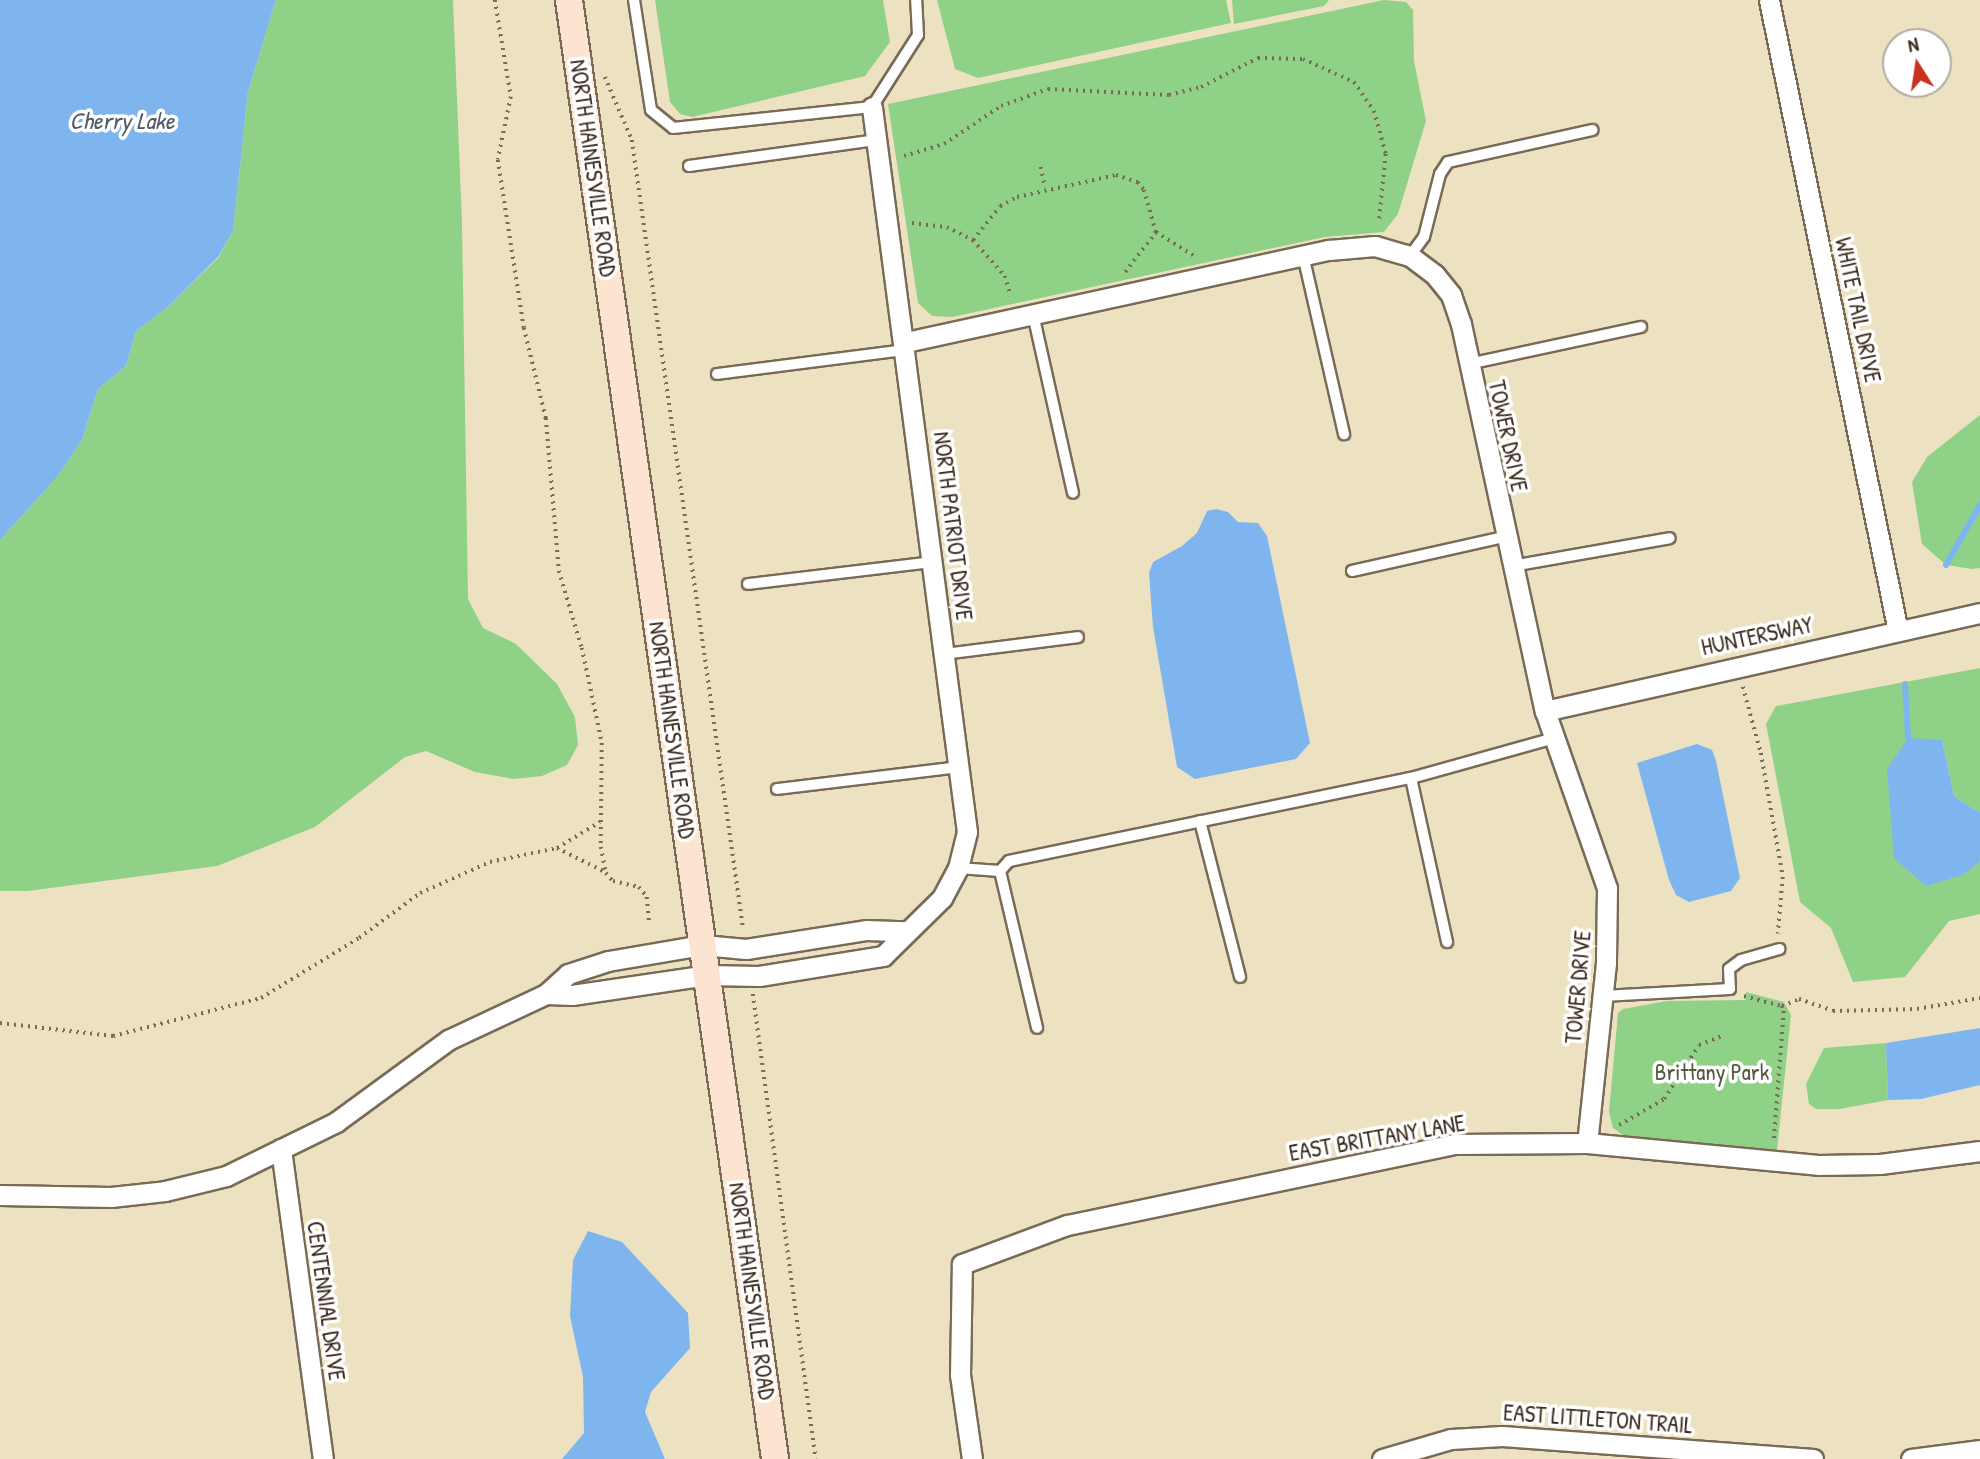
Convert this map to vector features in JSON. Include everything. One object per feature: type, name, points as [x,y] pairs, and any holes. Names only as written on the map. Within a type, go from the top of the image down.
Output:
[{"type":"main road","name":"NORTH HAINESVILLE ROAD","points":[[569,0],[775,1459]]},
{"type":"street","name":"WHITE TAIL DRIVE","points":[[1769,0],[1898,631]]},
{"type":"street","name":"NORTH PATRIOT DRIVE","points":[[546,994],[572,995],[707,975],[750,975],[883,956],[904,931],[942,898],[958,868],[967,832],[907,346],[872,107]]},
{"type":"street","name":"TOWER DRIVE","points":[[907,346],[1033,314],[1303,255],[1376,246],[1410,256],[1436,275],[1451,295],[1510,567],[1545,711],[1607,888],[1603,996],[1587,1143]]},
{"type":"street","name":"HUNTERSWAY","points":[[1545,711],[1737,665],[1980,613]]},
{"type":"street","points":[[0,1195],[111,1196],[165,1191],[226,1176],[336,1122],[448,1040],[546,994],[558,979],[586,968],[703,945],[746,950],[866,930],[904,931]]},
{"type":"street","name":"EAST BRITTANY LANE","points":[[972,1459],[960,1376],[961,1264],[1067,1225],[1454,1144],[1587,1143],[1772,1163],[1880,1164],[1980,1151]]},
{"type":"street","name":"CENTENNIAL DRIVE","points":[[281,1149],[323,1459]]},
{"type":"street","name":"EAST LITTLETON TRAIL","points":[[1382,1459],[1451,1439],[1502,1436],[1814,1459]]},
{"type":"street","points":[[1911,1459],[1980,1450]]},
{"type":"lane","points":[[634,0],[651,110],[673,128],[872,107],[918,35],[916,0]]},
{"type":"lane","points":[[1410,256],[1424,237],[1440,174],[1448,162],[1591,130]]},
{"type":"lane","points":[[690,166],[877,140]]},
{"type":"lane","points":[[1303,255],[1344,434]]},
{"type":"lane","points":[[1033,314],[1073,493]]},
{"type":"lane","points":[[1468,364],[1641,327]]},
{"type":"lane","points":[[717,374],[907,346]]},
{"type":"lane","points":[[1352,571],[1504,537]]},
{"type":"lane","points":[[1510,567],[1670,538]]},
{"type":"lane","points":[[748,583],[933,562]]},
{"type":"lane","points":[[944,654],[1077,637]]},
{"type":"lane","points":[[1000,871],[1009,861],[1411,778],[1554,738]]},
{"type":"lane","points":[[777,789],[959,767]]},
{"type":"lane","points":[[1411,778],[1447,942]]},
{"type":"lane","points":[[1200,821],[1240,977]]},
{"type":"lane","points":[[958,868],[1000,871]]},
{"type":"lane","points":[[1000,871],[1037,1028]]},
{"type":"lane","points":[[1603,996],[1730,989],[1729,969],[1741,960],[1779,949]]},
{"type":"path","points":[[495,0],[511,97],[498,160],[524,328],[546,418],[559,572],[582,648],[602,743],[600,822],[606,873]]},
{"type":"path","points":[[904,156],[944,144],[1001,106],[1048,89],[1169,95],[1201,87],[1258,58],[1303,59],[1353,82],[1374,111],[1386,155],[1379,223]]},
{"type":"path","points":[[604,74],[632,140],[746,950]]},
{"type":"path","points":[[1041,167],[1045,188]]},
{"type":"path","points":[[972,240],[1000,206],[1045,188],[1105,176],[1129,177],[1148,196],[1156,232],[1196,257]]},
{"type":"path","points":[[912,223],[947,227],[972,240],[1005,276],[1011,296]]},
{"type":"path","points":[[1125,272],[1156,232]]},
{"type":"path","points":[[1737,665],[1761,753],[1783,877],[1779,949]]},
{"type":"path","points":[[0,1023],[113,1036],[261,998],[359,938],[420,893],[490,862],[557,848],[600,822]]},
{"type":"path","points":[[557,848],[606,873],[613,881],[639,887],[647,897],[649,920]]},
{"type":"path","points":[[750,975],[816,1459]]},
{"type":"path","points":[[1730,989],[1782,1006],[1799,999],[1833,1011],[1917,1009],[1980,998]]},
{"type":"path","points":[[1772,1163],[1782,1006]]},
{"type":"path","points":[[1587,1143],[1664,1099],[1699,1045],[1723,1036]]},
{"type":"green space","points":[[276,0],[453,0],[462,223],[468,599],[483,628],[516,644],[557,684],[575,717],[578,745],[567,765],[542,776],[514,779],[475,772],[426,751],[405,757],[315,827],[217,866],[28,891],[0,891],[0,540],[57,477],[82,440],[98,389],[126,366],[136,331],[169,306],[218,258],[233,231],[248,92]]},
{"type":"green space","points":[[655,0],[883,0],[890,42],[865,76],[692,117],[680,114],[670,102]]},
{"type":"green space","points":[[937,0],[1226,0],[1231,23],[978,78],[955,69]]},
{"type":"green space","points":[[1232,0],[1329,0],[1324,6],[1234,24]]},
{"type":"green space","points":[[1384,0],[1406,2],[1413,10],[1414,61],[1426,121],[1398,214],[1384,232],[1325,237],[952,317],[932,316],[918,303],[888,104]]},
{"type":"green space","points":[[1980,415],[1980,568],[1972,569],[1946,565],[1922,544],[1912,482],[1927,457]]},
{"type":"green space","points":[[1980,668],[1980,813],[1954,796],[1942,740],[1963,875],[1980,862],[1980,914],[1949,921],[1905,977],[1853,982],[1831,928],[1800,902],[1766,724],[1776,706]]},
{"type":"green space","name":"Brittany Park","points":[[1746,992],[1784,1002],[1791,1015],[1777,1150],[1646,1139],[1624,1136],[1613,1128],[1609,1112],[1618,1013],[1623,1009],[1667,1001],[1745,1000]]},
{"type":"green space","points":[[1886,1043],[1888,1100],[1840,1109],[1816,1109],[1809,1104],[1806,1084],[1824,1048]]},
{"type":"water","name":"Cherry Lake","points":[[0,0],[276,0],[248,92],[233,231],[218,257],[169,306],[136,331],[126,366],[98,389],[82,440],[57,477],[0,540]]},
{"type":"water","points":[[1216,509],[1228,512],[1238,522],[1258,523],[1267,536],[1310,743],[1296,759],[1195,779],[1177,767],[1153,627],[1149,573],[1153,562],[1182,546],[1197,533],[1207,511]]},
{"type":"water","points":[[1908,738],[1942,740],[1954,796],[1980,813],[1980,862],[1963,875],[1926,886],[1894,858],[1887,769]]},
{"type":"water","points":[[1697,744],[1712,750],[1716,761],[1740,878],[1731,891],[1689,902],[1676,895],[1669,880],[1637,763]]},
{"type":"water","points":[[1980,1028],[1980,1085],[1921,1099],[1888,1100],[1886,1043]]},
{"type":"water","points":[[588,1231],[622,1242],[688,1313],[690,1348],[651,1392],[645,1412],[665,1459],[562,1459],[584,1433],[583,1377],[570,1316],[573,1260]]},
{"type":"waterway","points":[[1946,565],[1980,505]]},
{"type":"waterway","points":[[1905,684],[1908,738]]}]
